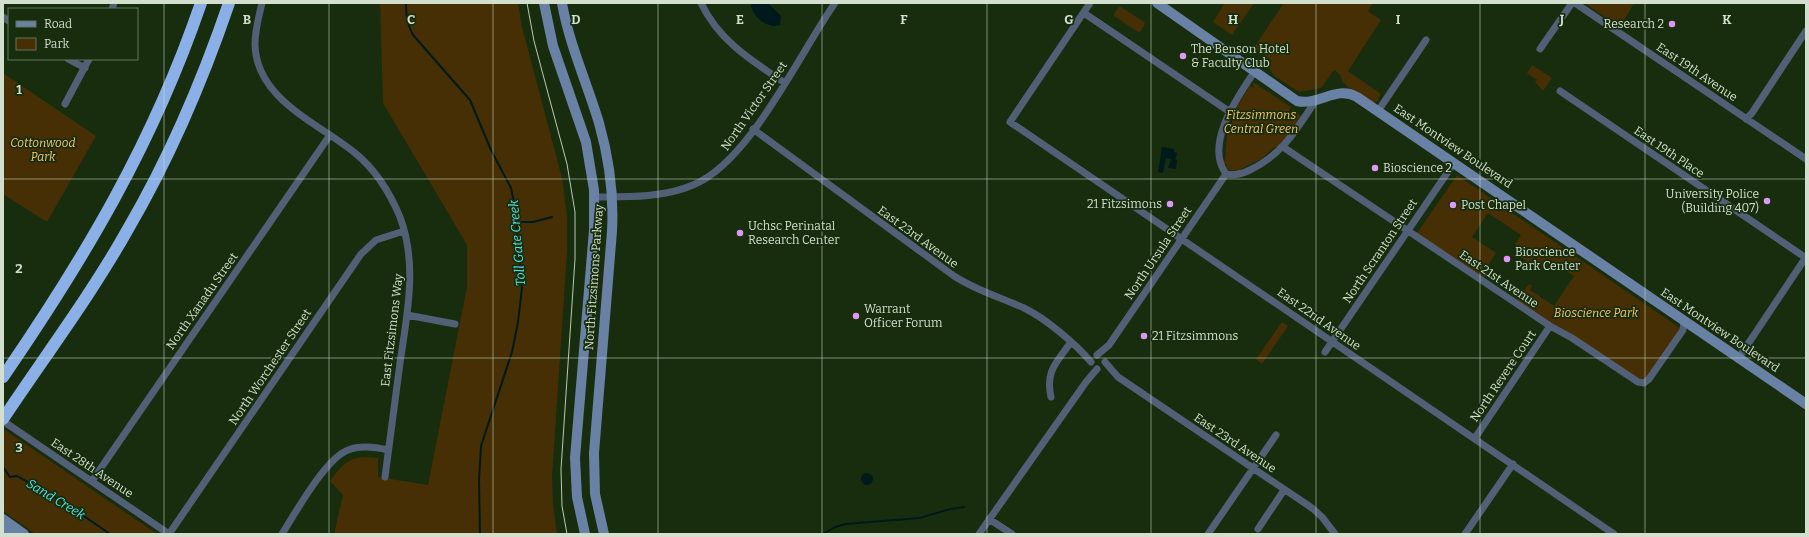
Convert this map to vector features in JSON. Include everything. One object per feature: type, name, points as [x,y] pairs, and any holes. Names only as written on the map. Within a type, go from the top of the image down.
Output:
[{"type":"highway","points":[[3,377],[63,287],[120,190],[163,102],[201,3]]},
{"type":"highway","points":[[3,420],[109,262],[138,212],[190,107],[229,3]]},
{"type":"main road","name":"North Fitzsimons Parkway","points":[[544,3],[553,46],[586,142],[595,197],[594,230],[576,458],[577,496],[585,534]]},
{"type":"main road","name":"North Fitzsimons Parkway","points":[[562,3],[572,46],[604,141],[613,197],[612,231],[594,453],[595,494],[604,534]]},
{"type":"main road","name":"East Montview Boulevard","points":[[1157,3],[1297,101],[1305,102],[1316,100],[1337,92],[1346,92],[1357,97],[1738,359],[1806,404]]},
{"type":"main road","points":[[3,519],[24,534]]},
{"type":"main road","points":[[3,528],[12,534]]},
{"type":"street","name":"East Fitzsimons Way","points":[[262,3],[256,29],[255,45],[257,60],[263,76],[272,89],[285,103],[356,153],[377,176],[390,196],[404,231],[410,266],[407,315],[384,477]]},
{"type":"street","points":[[702,3],[716,28],[731,44],[785,83]]},
{"type":"street","name":"North Victor Street","points":[[595,197],[658,194],[695,185],[724,166],[754,129],[785,83],[835,3]]},
{"type":"street","points":[[1090,3],[1084,13],[1230,112]]},
{"type":"street","points":[[1540,49],[1572,3]]},
{"type":"street","name":"East 19th Avenue","points":[[1576,3],[1806,160]]},
{"type":"street","name":"East 22nd Avenue","points":[[1084,13],[1010,122],[1614,534]]},
{"type":"street","points":[[1746,119],[1765,94],[1806,31]]},
{"type":"street","points":[[1378,111],[1426,40]]},
{"type":"street","points":[[70,60],[85,68]]},
{"type":"street","points":[[65,104],[89,60]]},
{"type":"street","points":[[1255,72],[1226,120],[1220,146],[1222,167],[1226,174],[1234,175],[1244,172],[1263,162],[1283,147],[1316,100]]},
{"type":"street","name":"East 19th Place","points":[[1560,91],[1806,258]]},
{"type":"street","name":"East 23rd Avenue","points":[[754,129],[954,276],[984,293],[1028,310],[1071,342],[1091,363]]},
{"type":"street","name":"North Xanadu Street","points":[[92,481],[330,135]]},
{"type":"street","name":"East 21st Avenue","points":[[1283,147],[1550,326],[1572,338],[1641,383],[1650,379],[1683,330],[1684,322]]},
{"type":"street","name":"North Scranton Street","points":[[1325,352],[1454,163]]},
{"type":"street","name":"North Ursula Street","points":[[1096,355],[1109,345],[1226,174]]},
{"type":"street","name":"North Worchester Street","points":[[169,534],[361,254],[376,240],[404,231]]},
{"type":"street","points":[[1738,359],[1806,258]]},
{"type":"street","points":[[407,315],[455,324]]},
{"type":"street","name":"North Revere Court","points":[[1474,438],[1550,326]]},
{"type":"street","points":[[1052,397],[1049,382],[1051,371],[1071,342]]},
{"type":"street","name":"North Ursula Street","points":[[1105,361],[1109,345]]},
{"type":"street","name":"East 23rd Avenue","points":[[1078,348],[1096,355]]},
{"type":"street","points":[[978,534],[1086,382],[1098,369],[1103,367],[1105,361],[1101,356],[1096,355],[1092,357],[1086,382]]},
{"type":"street","name":"East 23rd Avenue","points":[[1105,361],[1118,377]]},
{"type":"street","points":[[1091,363],[1098,369]]},
{"type":"street","name":"East 23rd Avenue","points":[[1098,369],[1118,377],[1312,508],[1322,517],[1335,534]]},
{"type":"street","name":"East 28th Avenue","points":[[3,420],[169,534]]},
{"type":"street","points":[[1208,534],[1276,435]]},
{"type":"street","points":[[282,534],[326,468],[336,457],[346,451],[357,448],[376,448],[388,450]]},
{"type":"street","points":[[1465,534],[1513,464]]},
{"type":"street","points":[[1258,529],[1284,490]]},
{"type":"street","points":[[989,519],[1012,534]]},
{"type":"green space","points":[[380,3],[518,3],[522,27],[562,178],[567,216],[567,252],[552,477],[553,504],[557,534],[334,534],[343,495],[330,481],[340,468],[350,460],[362,457],[378,458],[378,477],[428,485],[467,287],[467,245],[383,103]]},
{"type":"green space","points":[[1225,3],[1254,3],[1232,35],[1213,22]]},
{"type":"green space","points":[[1284,3],[1373,3],[1368,11],[1381,20],[1348,71],[1381,94],[1378,99],[1379,100],[1375,103],[1359,95],[1343,82],[1340,75],[1334,70],[1321,88],[1299,92],[1273,75],[1269,66],[1271,60],[1253,49]]},
{"type":"green space","points":[[1584,3],[1634,3],[1620,27]]},
{"type":"green space","points":[[1119,7],[1144,22],[1145,24],[1140,32],[1114,16]]},
{"type":"green space","points":[[1532,65],[1552,78],[1543,91],[1535,82],[1537,80],[1527,73]]},
{"type":"green space","name":"Cottonwood Park","points":[[3,73],[96,136],[47,222],[3,194]]},
{"type":"green space","name":"Fitzsimmons Central Green","points":[[1253,83],[1291,107],[1290,112],[1293,109],[1301,116],[1282,144],[1277,148],[1275,147],[1261,159],[1236,173],[1236,170],[1233,170],[1233,172],[1225,167],[1227,166],[1223,161],[1225,161],[1227,136],[1233,118],[1231,117],[1250,86],[1252,88]]},
{"type":"green space","name":"Bioscience Park","points":[[1457,175],[1683,330],[1644,383],[1515,303],[1529,284],[1532,286],[1530,290],[1554,306],[1574,276],[1550,260],[1545,268],[1537,263],[1534,267],[1520,257],[1523,252],[1515,244],[1521,235],[1488,213],[1472,237],[1496,253],[1486,268],[1489,270],[1482,281],[1415,236]]},
{"type":"green space","points":[[1282,322],[1288,326],[1262,364],[1256,359]]},
{"type":"green space","points":[[5,430],[157,534],[35,534],[3,511],[3,432]]},
{"type":"water","points":[[751,3],[768,3],[781,16],[780,25],[770,25],[757,17],[751,8]]},
{"type":"water","points":[[1162,147],[1174,149],[1174,152],[1177,153],[1175,159],[1177,160],[1176,169],[1168,168],[1171,159],[1166,158],[1163,173],[1158,172]]},
{"type":"water","points":[[865,473],[869,473],[873,479],[869,485],[865,485],[861,481],[861,477]]},
{"type":"waterway","name":"Toll Gate Creek","points":[[406,3],[407,19],[413,35],[470,100],[491,150],[511,188],[515,207],[522,288],[518,322],[512,352],[481,446],[479,480],[480,534]]},
{"type":"waterway","points":[[516,222],[533,222],[552,217]]},
{"type":"waterway","name":"Sand Creek","points":[[3,467],[10,477],[17,476],[62,501],[110,534]]},
{"type":"waterway","points":[[823,534],[835,527],[845,524],[920,518],[950,509],[964,507]]},
{"type":"tram line","points":[[527,3],[534,41],[567,164],[575,212],[575,259],[561,469],[562,506],[567,534]]},
{"type":"place","name":"Research 2","points":[[1672,24]]},
{"type":"place","name":"The Benson Hotel & Faculty Club","points":[[1183,56]]},
{"type":"place","name":"Bioscience 2","points":[[1375,168]]},
{"type":"place","name":"University Police (Building 407)","points":[[1767,201]]},
{"type":"place","name":"21 Fitzsimons","points":[[1170,204]]},
{"type":"place","name":"Post Chapel","points":[[1453,205]]},
{"type":"place","name":"Uchsc Perinatal Research Center","points":[[740,233]]},
{"type":"place","name":"Bioscience Park Center","points":[[1507,259]]},
{"type":"place","name":"Warrant Officer Forum","points":[[856,316]]},
{"type":"place","name":"21 Fitzsimmons","points":[[1144,336]]}]
